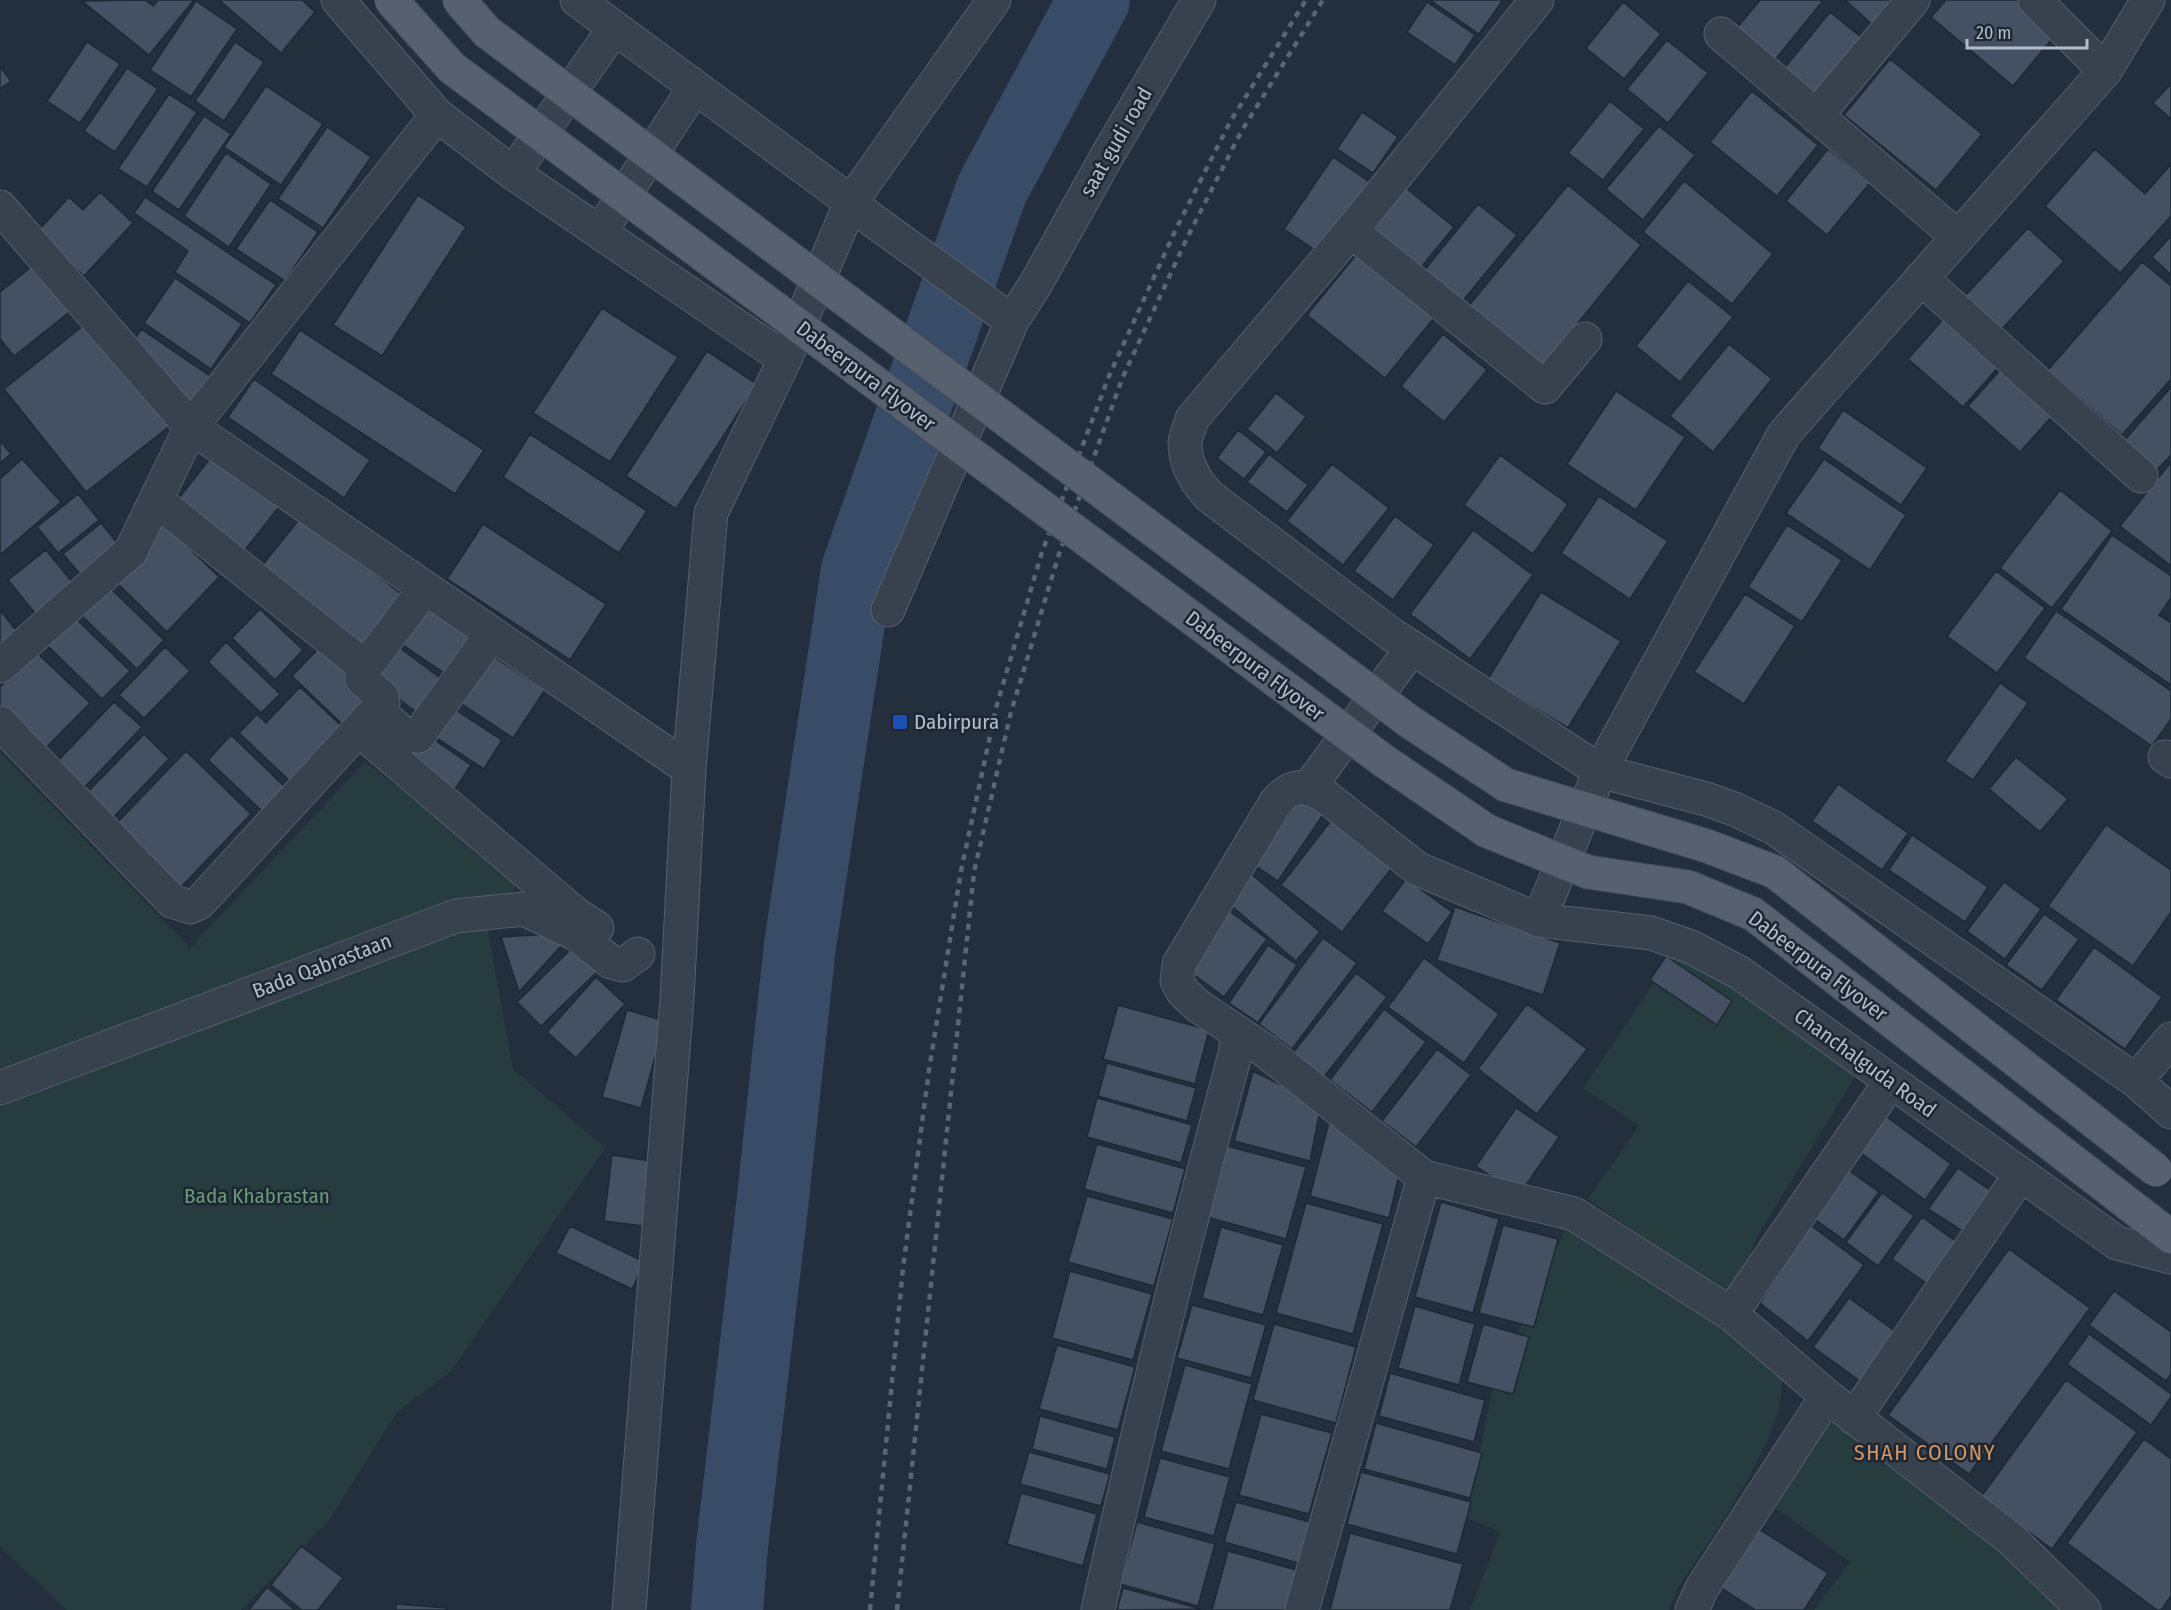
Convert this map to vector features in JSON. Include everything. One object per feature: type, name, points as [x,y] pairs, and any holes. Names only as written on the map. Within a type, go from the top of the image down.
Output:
[{"type":"main road","name":"Dabeerpura Flyover","points":[[391,0],[452,68],[1384,761],[1487,831],[1588,872],[1688,887],[1753,914],[2171,1237]]},
{"type":"main road","points":[[459,0],[487,32],[1410,722],[1506,785],[1707,846],[1775,872],[2163,1176]]},
{"type":"street","points":[[338,0],[437,115],[513,173],[785,359]]},
{"type":"street","points":[[577,0],[1006,316],[888,610]]},
{"type":"street","points":[[629,1610],[678,979],[689,769],[711,513],[785,359],[861,211],[994,0]]},
{"type":"street","name":"saat gudi road","points":[[1006,316],[1035,285],[1107,156],[1199,0]]},
{"type":"street","points":[[1537,0],[1351,231],[1192,419],[1185,443],[1188,462],[1197,483],[1209,496],[1412,648],[1600,771],[1706,799],[1774,828],[2136,1081],[2171,1112]]},
{"type":"street","points":[[1816,116],[1912,0]]},
{"type":"street","points":[[2035,0],[2104,71]]},
{"type":"street","points":[[1539,920],[1600,771],[1784,434],[2104,71],[2148,0]]},
{"type":"street","points":[[513,173],[614,29]]},
{"type":"street","points":[[1721,34],[1958,237]]},
{"type":"street","points":[[600,232],[695,87]]},
{"type":"street","points":[[0,666],[131,551],[191,427],[437,115]]},
{"type":"street","points":[[0,207],[191,427],[689,769]]},
{"type":"street","points":[[1351,231],[1545,387],[1585,339]]},
{"type":"street","points":[[1921,278],[2140,476]]},
{"type":"street","points":[[156,500],[365,667]]},
{"type":"street","points":[[0,723],[172,901],[190,907],[199,903],[383,703],[382,697],[362,679],[362,672],[424,588]]},
{"type":"street","points":[[368,720],[405,735],[418,736],[492,634]]},
{"type":"street","points":[[1412,648],[1309,788],[1296,788],[1285,792],[1276,802],[1179,964],[1178,981],[1184,992],[1198,1006],[1264,1050],[1424,1177],[1574,1214],[1731,1314],[1854,1418],[2012,1539],[2084,1610]]},
{"type":"street","points":[[368,720],[577,915],[678,979]]},
{"type":"street","name":"Chanchalguda Road","points":[[1309,788],[1325,796],[1418,868],[1539,920],[1651,933],[1691,947],[1740,973],[2117,1243],[2171,1257]]},
{"type":"street","name":"Bada Qabrastaan","points":[[0,1088],[456,916],[524,909],[576,934],[611,962],[623,964],[638,954]]},
{"type":"street","points":[[1098,1610],[1128,1474],[1235,1054],[1238,1033]]},
{"type":"street","points":[[2136,1081],[2171,1039]]},
{"type":"street","points":[[1731,1314],[1891,1081]]},
{"type":"street","points":[[1854,1418],[2021,1174]]},
{"type":"street","points":[[1302,1610],[1424,1177]]},
{"type":"street","points":[[1692,1610],[1702,1588],[1827,1396]]},
{"type":"green space","name":"Bada Khabrastan","points":[[0,752],[190,948],[365,762],[520,880],[488,932],[513,1069],[605,1148],[451,1371],[397,1412],[329,1520],[241,1610],[67,1610],[0,1546]]},
{"type":"green space","points":[[1672,956],[1711,973],[1856,1075],[1755,1240],[1733,1300],[1588,1199],[1639,1126],[1583,1088]]},
{"type":"green space","points":[[1572,1214],[1781,1367],[1780,1404],[1772,1428],[1750,1475],[1678,1588],[1669,1610],[1470,1610],[1500,1532],[1467,1518],[1492,1391]]},
{"type":"green space","points":[[1829,1417],[2082,1610],[1814,1610],[1850,1562],[1768,1502]]},
{"type":"building","points":[[145,0],[153,6],[158,0],[194,0],[149,55],[82,1]]},
{"type":"building","points":[[219,0],[302,0],[315,12],[281,53]]},
{"type":"building","points":[[1430,0],[1503,0],[1479,34]]},
{"type":"building","points":[[1760,0],[1820,0],[1822,2],[1775,60],[1736,29]]},
{"type":"building","points":[[1845,0],[1898,0],[1875,27]]},
{"type":"building","points":[[1946,0],[2017,0],[2057,33],[2013,86],[1931,17]]},
{"type":"building","points":[[196,1],[237,29],[191,97],[150,70]]},
{"type":"building","points":[[1427,2],[1475,35],[1455,65],[1407,32]]},
{"type":"building","points":[[1623,2],[1661,34],[1624,79],[1586,48]]},
{"type":"building","points":[[1830,12],[1866,41],[1814,104],[1778,76]]},
{"type":"building","points":[[1667,40],[1708,73],[1668,123],[1627,89]]},
{"type":"building","points":[[87,42],[120,64],[80,123],[47,101]]},
{"type":"building","points":[[235,42],[264,62],[224,121],[195,101]]},
{"type":"building","points":[[1890,59],[1982,134],[1936,190],[1844,115]]},
{"type":"building","points":[[0,67],[11,81],[0,89]]},
{"type":"building","points":[[127,68],[158,89],[115,152],[84,131]]},
{"type":"building","points":[[2171,84],[2171,119],[2153,103]]},
{"type":"building","points":[[266,86],[323,124],[281,185],[224,147]]},
{"type":"building","points":[[1752,91],[1818,145],[1777,196],[1710,142]]},
{"type":"building","points":[[169,94],[197,112],[147,187],[118,169]]},
{"type":"building","points":[[1610,101],[1644,129],[1603,180],[1568,153]]},
{"type":"building","points":[[1362,112],[1398,137],[1373,173],[1337,149]]},
{"type":"building","points":[[204,116],[231,134],[179,210],[152,191]]},
{"type":"building","points":[[1659,126],[1695,155],[1643,220],[1606,189]]},
{"type":"building","points":[[327,127],[371,157],[323,228],[278,199]]},
{"type":"building","points":[[1828,149],[1870,183],[1827,235],[1786,201]]},
{"type":"building","points":[[2095,149],[2145,194],[2171,164],[2171,216],[2120,273],[2045,206]]},
{"type":"building","points":[[226,153],[271,184],[229,247],[184,216]]},
{"type":"building","points":[[1333,157],[1371,183],[1322,255],[1284,229]]},
{"type":"building","points":[[1397,181],[1454,227],[1418,271],[1361,225]]},
{"type":"building","points":[[1684,181],[1773,254],[1732,304],[1643,232]]},
{"type":"building","points":[[1568,185],[1641,245],[1536,375],[1462,314]]},
{"type":"building","points":[[100,192],[133,223],[84,276],[37,232],[69,197],[83,210]]},
{"type":"building","points":[[418,195],[466,227],[382,356],[333,325]]},
{"type":"building","points":[[145,197],[276,285],[250,323],[175,272],[188,251],[134,213]]},
{"type":"building","points":[[270,200],[318,232],[285,281],[236,249]]},
{"type":"building","points":[[1478,204],[1517,235],[1461,303],[1423,272]]},
{"type":"building","points":[[2028,228],[2064,261],[2001,330],[1964,297]]},
{"type":"building","points":[[2171,236],[2171,275],[2152,257]]},
{"type":"building","points":[[1360,250],[1438,313],[1385,378],[1307,315]]},
{"type":"building","points":[[2142,262],[2171,286],[2171,379],[2122,435],[2048,370]]},
{"type":"building","points":[[35,264],[72,310],[14,356],[0,339],[0,292]]},
{"type":"building","points":[[175,278],[242,324],[211,369],[144,323]]},
{"type":"building","points":[[1688,281],[1733,317],[1680,382],[1636,346]]},
{"type":"building","points":[[602,308],[678,357],[610,462],[533,413]]},
{"type":"building","points":[[1946,316],[2001,364],[1963,407],[1908,359]]},
{"type":"building","points":[[88,322],[171,425],[86,492],[4,389]]},
{"type":"building","points":[[141,329],[210,376],[187,410],[130,347]]},
{"type":"building","points":[[300,330],[484,450],[455,494],[271,374]]},
{"type":"building","points":[[1443,334],[1487,370],[1444,422],[1401,386]]},
{"type":"building","points":[[1729,344],[1772,379],[1713,452],[1670,416]]},
{"type":"building","points":[[707,351],[757,384],[676,509],[626,476]]},
{"type":"building","points":[[2002,368],[2054,414],[2020,452],[1968,406]]},
{"type":"building","points":[[254,379],[370,460],[344,498],[228,417]]},
{"type":"building","points":[[2171,387],[2171,455],[2155,472],[2122,443]]},
{"type":"building","points":[[1616,391],[1685,437],[1636,510],[1567,464]]},
{"type":"building","points":[[1276,393],[1306,417],[1277,453],[1247,429]]},
{"type":"building","points":[[1843,410],[1927,468],[1901,505],[1818,448]]},
{"type":"building","points":[[1238,430],[1266,452],[1244,479],[1217,458]]},
{"type":"building","points":[[530,434],[647,511],[619,553],[503,477]]},
{"type":"building","points":[[0,441],[11,454],[0,463]]},
{"type":"building","points":[[216,451],[282,503],[241,555],[175,503]]},
{"type":"building","points":[[1269,454],[1308,485],[1287,512],[1247,482]]},
{"type":"building","points":[[1500,455],[1568,504],[1533,554],[1464,505]]},
{"type":"building","points":[[22,459],[61,502],[0,555],[0,479]]},
{"type":"building","points":[[1824,459],[1906,515],[1870,570],[1786,513]]},
{"type":"building","points":[[2171,462],[2171,566],[2120,526]]},
{"type":"building","points":[[1332,464],[1389,508],[1343,565],[1287,521]]},
{"type":"building","points":[[2060,490],[2112,531],[2052,608],[2000,568]]},
{"type":"building","points":[[78,494],[99,520],[58,553],[37,527]]},
{"type":"building","points":[[1599,496],[1668,541],[1630,599],[1561,553]]},
{"type":"building","points":[[1395,516],[1434,545],[1393,600],[1354,571]]},
{"type":"building","points":[[301,517],[404,596],[364,647],[261,567]]},
{"type":"building","points":[[101,523],[123,550],[85,580],[63,554]]},
{"type":"building","points":[[164,524],[219,577],[167,632],[112,578]]},
{"type":"building","points":[[483,524],[606,604],[570,660],[447,579]]},
{"type":"building","points":[[1787,525],[1842,560],[1802,622],[1748,587]]},
{"type":"building","points":[[1473,530],[1533,575],[1470,659],[1410,614]]},
{"type":"building","points":[[2112,535],[2171,576],[2171,598],[2159,615],[2171,623],[2171,685],[2061,609]]},
{"type":"building","points":[[46,550],[77,588],[39,618],[8,580]]},
{"type":"building","points":[[1996,571],[2045,608],[1997,673],[1947,636]]},
{"type":"building","points":[[109,587],[164,640],[137,669],[82,616]]},
{"type":"building","points":[[1541,592],[1621,641],[1568,728],[1488,679]]},
{"type":"building","points":[[1745,594],[1795,626],[1744,704],[1694,672]]},
{"type":"building","points":[[419,603],[477,642],[453,679],[394,639]]},
{"type":"building","points":[[260,609],[303,650],[275,680],[232,638]]},
{"type":"building","points":[[0,610],[18,633],[0,647]]},
{"type":"building","points":[[2056,611],[2171,691],[2171,719],[2152,746],[2024,658]]},
{"type":"building","points":[[74,617],[130,671],[102,699],[47,645]]},
{"type":"building","points":[[226,642],[280,694],[261,713],[208,662]]},
{"type":"building","points":[[392,642],[443,680],[419,714],[368,676]]},
{"type":"building","points":[[165,647],[190,671],[144,718],[119,695]]},
{"type":"building","points":[[320,647],[373,698],[345,727],[292,676]]},
{"type":"building","points":[[35,651],[90,703],[39,755],[0,718],[0,687]]},
{"type":"building","points":[[488,653],[545,690],[513,738],[457,701]]},
{"type":"building","points":[[2000,683],[2028,703],[1973,780],[1945,761]]},
{"type":"building","points":[[300,687],[349,733],[296,787],[239,733],[257,714],[266,723]]},
{"type":"building","points":[[114,702],[142,727],[78,794],[51,768]]},
{"type":"building","points":[[453,708],[502,740],[484,769],[435,737]]},
{"type":"building","points":[[144,734],[169,759],[105,826],[79,801]]},
{"type":"building","points":[[426,734],[471,765],[451,795],[405,763]]},
{"type":"building","points":[[231,735],[285,787],[262,811],[208,760]]},
{"type":"building","points":[[186,751],[251,814],[179,889],[114,826]]},
{"type":"building","points":[[2016,757],[2068,799],[2040,832],[1989,789]]},
{"type":"building","points":[[1838,784],[1908,833],[1882,870],[1812,821]]},
{"type":"building","points":[[1305,790],[1329,806],[1278,881],[1254,865]]},
{"type":"building","points":[[1337,813],[1398,860],[1342,932],[1281,885]]},
{"type":"building","points":[[2106,825],[2171,870],[2171,912],[2133,966],[2048,906]]},
{"type":"building","points":[[1912,835],[1988,887],[1965,922],[1889,870]]},
{"type":"building","points":[[1250,873],[1320,932],[1296,961],[1227,902]]},
{"type":"building","points":[[1406,879],[1452,912],[1428,944],[1382,911]]},
{"type":"building","points":[[2004,882],[2041,909],[2005,959],[1967,931]]},
{"type":"building","points":[[1455,907],[1560,943],[1543,995],[1437,960]]},
{"type":"building","points":[[1227,909],[1267,939],[1224,997],[1184,967]]},
{"type":"building","points":[[2044,914],[2079,939],[2042,990],[2006,965]]},
{"type":"building","points":[[554,934],[563,944],[519,992],[501,937]]},
{"type":"building","points":[[1323,938],[1357,963],[1292,1049],[1259,1024]]},
{"type":"building","points":[[1268,945],[1297,965],[1258,1023],[1229,1003]]},
{"type":"building","points":[[573,947],[597,972],[541,1026],[517,1002]]},
{"type":"building","points":[[2094,947],[2162,997],[2125,1049],[2056,1000]]},
{"type":"building","points":[[1666,956],[1732,1001],[1717,1025],[1650,980]]},
{"type":"building","points":[[1424,958],[1499,1014],[1464,1063],[1388,1007]]},
{"type":"building","points":[[1356,973],[1387,997],[1323,1078],[1292,1054]]},
{"type":"building","points":[[596,977],[625,1004],[576,1058],[547,1032]]},
{"type":"building","points":[[1527,1004],[1587,1049],[1537,1114],[1478,1069]]},
{"type":"building","points":[[1118,1005],[1209,1030],[1195,1084],[1103,1059]]},
{"type":"building","points":[[1384,1009],[1426,1042],[1372,1112],[1330,1080]]},
{"type":"building","points":[[627,1010],[665,1021],[641,1108],[602,1097]]},
{"type":"building","points":[[1437,1049],[1471,1075],[1416,1147],[1382,1121]]},
{"type":"building","points":[[1107,1063],[1196,1088],[1187,1121],[1098,1096]]},
{"type":"building","points":[[1253,1071],[1321,1105],[1310,1161],[1234,1141]]},
{"type":"building","points":[[1097,1098],[1192,1125],[1181,1163],[1087,1137]]},
{"type":"building","points":[[1516,1108],[1559,1137],[1519,1195],[1476,1166]]},
{"type":"building","points":[[1880,1112],[1951,1164],[1925,1200],[1854,1148]]},
{"type":"building","points":[[1329,1122],[1401,1166],[1389,1218],[1310,1196]]},
{"type":"building","points":[[1097,1144],[1185,1169],[1173,1213],[1084,1189]]},
{"type":"building","points":[[1227,1146],[1306,1167],[1286,1239],[1207,1217]]},
{"type":"building","points":[[612,1155],[651,1161],[643,1226],[604,1221]]},
{"type":"building","points":[[1844,1167],[1879,1192],[1844,1240],[1809,1215]]},
{"type":"building","points":[[1958,1168],[1994,1193],[1967,1234],[1928,1209]]},
{"type":"building","points":[[1882,1193],[1914,1216],[1878,1266],[1846,1242]]},
{"type":"building","points":[[1087,1196],[1173,1219],[1154,1286],[1068,1262]]},
{"type":"building","points":[[1441,1202],[1499,1219],[1473,1313],[1415,1297]]},
{"type":"building","points":[[1306,1203],[1383,1224],[1353,1334],[1276,1313]]},
{"type":"building","points":[[1922,1217],[1962,1246],[1933,1288],[1892,1259]]},
{"type":"building","points":[[1809,1224],[1864,1265],[1808,1341],[1760,1303]]},
{"type":"building","points":[[1503,1225],[1558,1239],[1534,1327],[1479,1313]]},
{"type":"building","points":[[570,1226],[645,1262],[632,1289],[556,1253]]},
{"type":"building","points":[[1221,1227],[1283,1245],[1263,1315],[1202,1298]]},
{"type":"building","points":[[2009,1249],[2090,1308],[1969,1474],[1888,1415]]},
{"type":"building","points":[[1070,1271],[1152,1294],[1133,1360],[1052,1338]]},
{"type":"building","points":[[2114,1291],[2171,1332],[2171,1374],[2166,1381],[2089,1325]]},
{"type":"building","points":[[1849,1298],[1903,1337],[1867,1386],[1813,1347]]},
{"type":"building","points":[[1192,1305],[1266,1325],[1251,1378],[1177,1358]]},
{"type":"building","points":[[1415,1306],[1475,1324],[1459,1385],[1398,1368]]},
{"type":"building","points":[[1274,1324],[1356,1347],[1336,1423],[1253,1400]]},
{"type":"building","points":[[1483,1324],[1529,1337],[1513,1394],[1467,1382]]},
{"type":"building","points":[[2089,1334],[2171,1394],[2151,1425],[2067,1364]]},
{"type":"building","points":[[1057,1345],[1135,1367],[1118,1430],[1039,1409]]},
{"type":"building","points":[[1185,1365],[1252,1384],[1229,1469],[1161,1451]]},
{"type":"building","points":[[1390,1373],[1485,1400],[1474,1442],[1379,1416]]},
{"type":"building","points":[[2066,1380],[2137,1432],[2052,1549],[1981,1497]]},
{"type":"building","points":[[1261,1414],[1332,1433],[1309,1514],[1239,1495]]},
{"type":"building","points":[[1040,1416],[1115,1437],[1107,1469],[1032,1449]]},
{"type":"building","points":[[1376,1423],[1482,1453],[1470,1498],[1364,1469]]},
{"type":"building","points":[[2144,1439],[2171,1459],[2171,1596],[2161,1610],[2157,1610],[2067,1543]]},
{"type":"building","points":[[1029,1452],[1110,1474],[1101,1506],[1020,1484]]},
{"type":"building","points":[[1160,1458],[1230,1477],[1214,1536],[1144,1517]]},
{"type":"building","points":[[1361,1472],[1471,1502],[1457,1554],[1347,1524]]},
{"type":"building","points":[[1021,1493],[1097,1514],[1083,1566],[1007,1544]]},
{"type":"building","points":[[1236,1502],[1310,1522],[1298,1563],[1224,1542]]},
{"type":"building","points":[[1137,1522],[1215,1544],[1198,1606],[1120,1584]]},
{"type":"building","points":[[1759,1529],[1828,1573],[1804,1610],[1755,1610],[1721,1588]]},
{"type":"building","points":[[1350,1533],[1463,1564],[1450,1610],[1330,1610]]},
{"type":"building","points":[[301,1546],[343,1578],[318,1610],[302,1610],[271,1585]]},
{"type":"building","points":[[1228,1551],[1300,1571],[1290,1610],[1212,1610]]},
{"type":"building","points":[[267,1587],[295,1610],[249,1610]]},
{"type":"building","points":[[1123,1588],[1201,1609],[1117,1610]]},
{"type":"building","points":[[396,1604],[447,1608],[447,1610],[396,1610]]},
{"type":"waterway","points":[[727,1610],[732,1546],[800,945],[857,570],[992,189],[1094,0]]},
{"type":"railway","points":[[870,1610],[903,1268],[929,1070],[961,871],[996,708],[1042,552],[1109,376],[1175,231],[1230,122],[1306,0]]},
{"type":"railway","points":[[897,1610],[974,872],[1011,712],[1059,554],[1122,379],[1187,238],[1241,132],[1323,0]]},
{"type":"place","name":"Dabirpura","points":[[900,722]]},
{"type":"district","name":"SHAH COLONY","points":[[1925,1452]]}]
